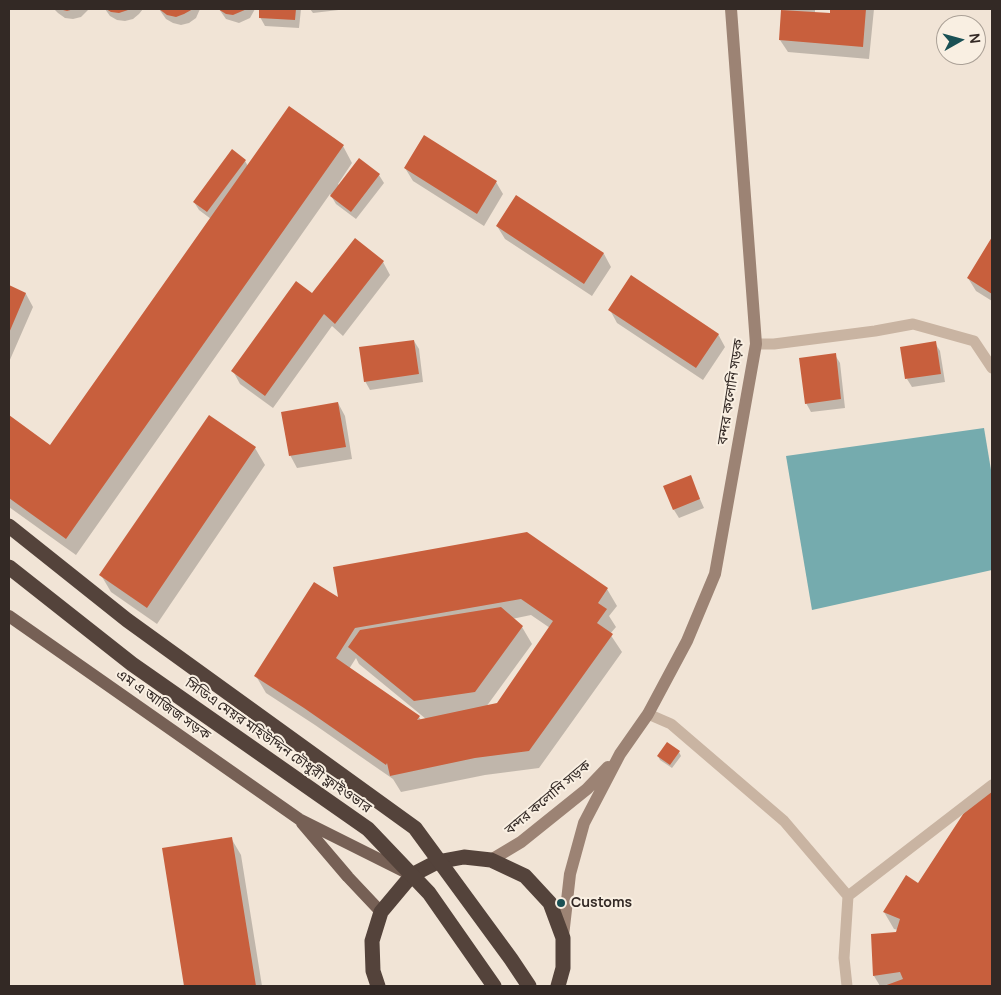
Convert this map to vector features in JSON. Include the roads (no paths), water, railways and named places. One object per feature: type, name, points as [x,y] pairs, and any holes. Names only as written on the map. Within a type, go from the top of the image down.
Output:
[{"type":"highway","points":[[9,526],[127,620],[415,828],[512,959],[529,986]]},
{"type":"highway","name":"সিডিএ মেয়র মহিউদ্দিন চৌধুরী ফ্লাইওভার","points":[[9,567],[132,664],[368,829],[430,893],[494,986]]},
{"type":"highway","points":[[378,986],[373,971],[372,941],[380,912],[412,875],[437,862],[464,857],[491,860],[524,876],[550,903],[563,938],[564,968],[558,986]]},
{"type":"main road","name":"এম এ আজিজ সড়ক","points":[[9,616],[299,819],[412,875]]},
{"type":"main road","name":"এম এ আজিজ সড়ক","points":[[299,819],[380,912]]},
{"type":"street","name":"বন্দর কলোনি সড়ক","points":[[563,938],[570,874],[584,823],[620,754],[648,714],[687,641],[714,574],[756,344],[731,9]]},
{"type":"street","name":"বন্দর কলোনি সড়ক","points":[[491,860],[521,842],[587,789],[620,754]]},
{"type":"lane","points":[[756,344],[774,344],[875,331],[913,324],[974,341],[992,368]]},
{"type":"lane","points":[[648,714],[671,724],[784,821],[848,896],[844,958],[847,986]]},
{"type":"lane","points":[[848,896],[992,785]]},
{"type":"water","points":[[984,428],[992,476],[992,570],[812,610],[786,456]]},
{"type":"place","name":"Customs","points":[[561,903]]}]
